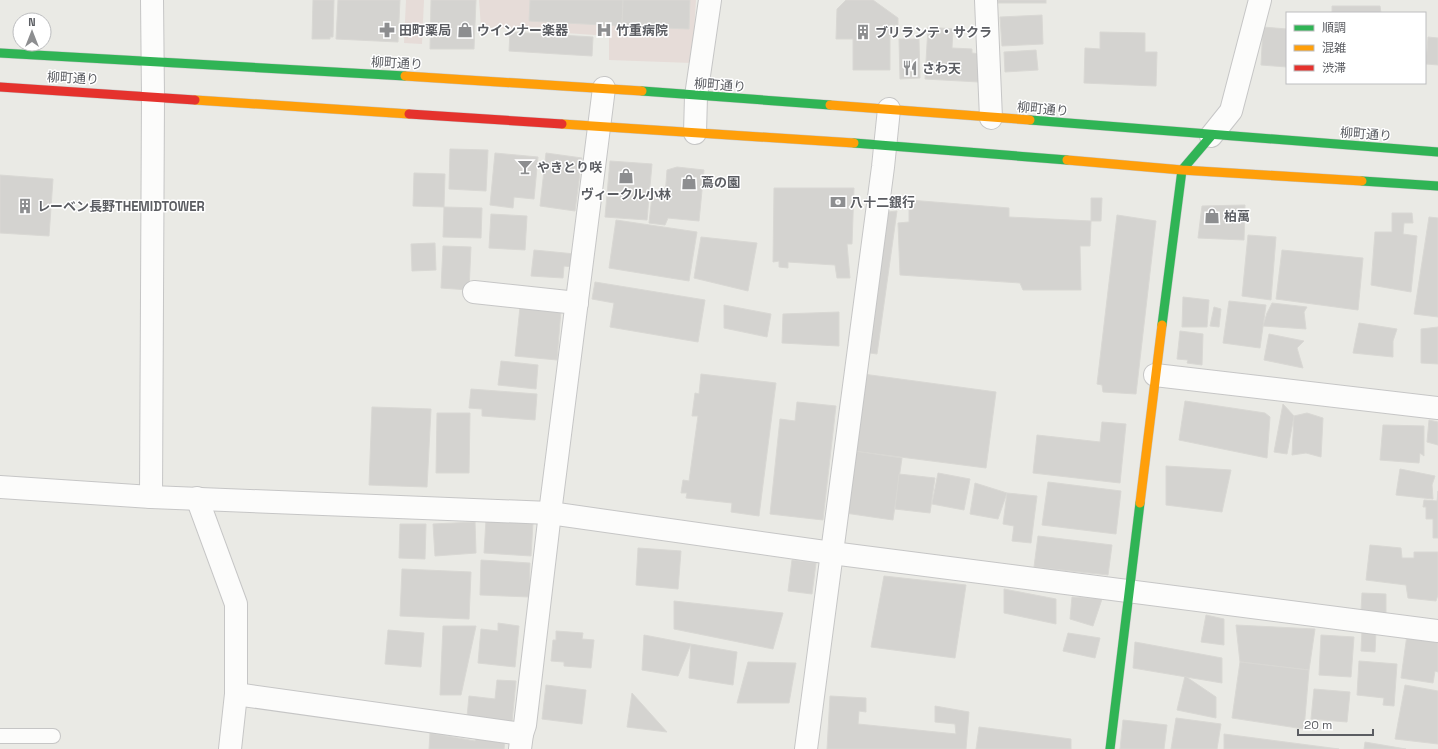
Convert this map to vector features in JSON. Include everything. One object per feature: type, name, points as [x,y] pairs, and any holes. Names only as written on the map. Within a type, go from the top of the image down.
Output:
[{"type":"main road","name":"柳町通り","points":[[0,53],[604,88],[696,96],[889,109],[1211,136],[1438,152]]},
{"type":"main road","name":"柳町通り","points":[[0,87],[885,145],[1182,170],[1438,186]]},
{"type":"main road","points":[[1110,749],[1154,375],[1182,170],[1211,136]]},
{"type":"street","points":[[151,497],[152,0]]},
{"type":"street","points":[[695,133],[696,96],[710,0]]},
{"type":"street","points":[[986,0],[991,118]]},
{"type":"street","points":[[1211,136],[1231,111],[1260,0]]},
{"type":"street","points":[[236,694],[521,741],[525,725],[550,513],[604,88]]},
{"type":"street","points":[[806,749],[889,109]]},
{"type":"street","points":[[474,292],[577,303]]},
{"type":"street","points":[[1154,375],[1438,408]]},
{"type":"street","points":[[0,487],[151,497],[550,513],[832,553],[1129,590],[1438,631]]},
{"type":"street","points":[[198,498],[236,604],[236,694],[230,749]]},
{"type":"lane","points":[[0,736],[53,736]]},
{"type":"shaded area","points":[[406,0],[424,0],[422,44],[404,43]]},
{"type":"shaded area","name":"竹重病院","points":[[479,0],[696,0],[692,63],[609,60],[609,36],[481,27]]},
{"type":"building","points":[[313,0],[334,0],[333,37],[330,37],[330,39],[312,39]]},
{"type":"building","points":[[338,0],[400,0],[398,42],[336,39]]},
{"type":"building","points":[[431,0],[476,0],[474,49],[430,49]]},
{"type":"building","points":[[530,0],[623,0],[622,26],[529,21]]},
{"type":"building","points":[[623,0],[690,0],[689,29],[622,26]]},
{"type":"building","name":"ブリランテ・サクラ","points":[[846,0],[873,0],[898,18],[898,25],[890,25],[890,70],[853,70],[853,39],[836,39],[837,9]]},
{"type":"building","points":[[998,0],[1046,0],[1046,3],[998,3]]},
{"type":"building","points":[[1332,6],[1380,6],[1381,12],[1332,12]]},
{"type":"building","points":[[1042,15],[1043,44],[1002,46],[1000,17]]},
{"type":"building","points":[[928,27],[953,29],[952,48],[972,49],[972,53],[981,54],[979,82],[925,79]]},
{"type":"building","points":[[1263,27],[1286,29],[1286,67],[1261,65]]},
{"type":"building","points":[[510,32],[593,37],[592,56],[509,51]]},
{"type":"building","points":[[1100,32],[1145,33],[1145,52],[1157,52],[1156,86],[1084,83],[1085,48],[1100,49]]},
{"type":"building","points":[[1428,37],[1438,38],[1438,65],[1426,64]]},
{"type":"building","points":[[899,39],[919,39],[920,78],[900,79]]},
{"type":"building","points":[[1036,50],[1038,70],[1005,72],[1004,52]]},
{"type":"building","points":[[450,149],[488,150],[486,191],[449,189]]},
{"type":"building","points":[[495,153],[538,157],[534,199],[514,197],[513,208],[490,205]]},
{"type":"building","points":[[546,153],[582,158],[575,211],[540,206]]},
{"type":"building","points":[[610,161],[652,164],[647,220],[605,217]]},
{"type":"building","points":[[677,167],[704,170],[699,221],[668,218],[665,225],[649,223],[652,196],[665,197],[667,170]]},
{"type":"building","points":[[414,173],[445,174],[444,207],[413,206]]},
{"type":"building","name":"レーベン長野THEMIDTOWER","points":[[0,175],[53,179],[49,236],[0,233]]},
{"type":"building","points":[[774,188],[854,188],[852,244],[847,244],[850,278],[837,278],[835,265],[788,262],[788,268],[779,267],[779,261],[773,262]]},
{"type":"building","points":[[1091,198],[1102,198],[1101,221],[1091,221]]},
{"type":"building","points":[[909,200],[1009,208],[1009,217],[1091,221],[1090,246],[1080,246],[1081,290],[1023,290],[1020,283],[900,275],[898,223],[909,222]]},
{"type":"building","points":[[1245,205],[1244,240],[1198,238],[1202,206]]},
{"type":"building","points":[[444,207],[482,208],[481,238],[443,237]]},
{"type":"building","points":[[897,211],[877,354],[870,353],[888,212]]},
{"type":"building","points":[[1392,213],[1412,213],[1413,223],[1404,223],[1403,234],[1417,236],[1411,292],[1371,285],[1375,232],[1392,232]]},
{"type":"building","points":[[491,214],[527,216],[525,250],[489,248]]},
{"type":"building","points":[[1117,215],[1156,221],[1136,394],[1103,392],[1102,385],[1097,384]]},
{"type":"building","points":[[1429,217],[1438,218],[1438,317],[1414,314]]},
{"type":"building","points":[[616,220],[697,232],[689,281],[609,268]]},
{"type":"building","points":[[1248,235],[1276,237],[1271,300],[1242,296]]},
{"type":"building","points":[[701,237],[757,243],[748,291],[694,278]]},
{"type":"building","points":[[435,243],[436,270],[412,271],[411,244]]},
{"type":"building","points":[[443,246],[471,247],[469,290],[441,288]]},
{"type":"building","points":[[534,250],[575,254],[573,267],[564,266],[563,278],[531,276]]},
{"type":"building","points":[[1282,250],[1363,258],[1358,310],[1276,299]]},
{"type":"building","points":[[595,282],[705,300],[698,342],[610,327],[614,303],[592,299]]},
{"type":"building","points":[[1183,297],[1209,300],[1207,327],[1182,327]]},
{"type":"building","points":[[1229,301],[1266,305],[1260,348],[1223,343]]},
{"type":"building","points":[[1272,303],[1307,307],[1304,312],[1306,329],[1263,326]]},
{"type":"building","points":[[724,305],[771,314],[767,337],[724,328]]},
{"type":"building","points":[[520,307],[561,310],[557,360],[515,356]]},
{"type":"building","points":[[1214,307],[1221,309],[1219,327],[1210,326]]},
{"type":"building","points":[[839,312],[839,346],[782,343],[783,314]]},
{"type":"building","points":[[1359,323],[1397,329],[1393,341],[1393,357],[1353,353]]},
{"type":"building","points":[[1438,327],[1438,364],[1421,363],[1421,329]]},
{"type":"building","points":[[1180,331],[1203,334],[1202,365],[1187,363],[1188,360],[1177,359]]},
{"type":"building","points":[[1269,334],[1304,341],[1297,348],[1303,368],[1264,360]]},
{"type":"building","points":[[501,361],[538,365],[536,389],[498,385]]},
{"type":"building","points":[[701,374],[776,383],[759,516],[731,512],[732,503],[686,498],[687,493],[681,493],[683,480],[689,481],[698,416],[692,416],[695,393],[699,394]]},
{"type":"building","points":[[863,374],[996,392],[986,468],[854,451]]},
{"type":"building","points":[[471,389],[537,394],[535,420],[482,416],[482,409],[469,408]]},
{"type":"building","points":[[1185,401],[1265,413],[1270,417],[1267,458],[1179,440]]},
{"type":"building","points":[[797,402],[836,406],[823,520],[770,514],[780,419],[795,421]]},
{"type":"building","points":[[1283,404],[1294,416],[1287,454],[1274,452]]},
{"type":"building","points":[[372,407],[431,409],[427,487],[369,485]]},
{"type":"building","points":[[437,413],[470,413],[469,473],[436,473]]},
{"type":"building","points":[[1307,413],[1323,418],[1321,457],[1306,453],[1292,455],[1294,416]]},
{"type":"building","points":[[1429,420],[1438,422],[1438,445],[1427,442]]},
{"type":"building","points":[[1102,422],[1126,424],[1120,483],[1033,473],[1037,435],[1100,442]]},
{"type":"building","points":[[1383,425],[1424,426],[1424,456],[1420,453],[1419,463],[1380,460]]},
{"type":"building","points":[[854,451],[902,458],[893,520],[845,513]]},
{"type":"building","points":[[1166,466],[1231,470],[1222,512],[1166,505]]},
{"type":"building","points":[[1400,469],[1435,476],[1432,485],[1433,499],[1396,495]]},
{"type":"building","points":[[938,473],[970,479],[964,510],[932,504]]},
{"type":"building","points":[[899,474],[935,478],[930,513],[895,509]]},
{"type":"building","points":[[1048,482],[1121,491],[1116,534],[1042,525]]},
{"type":"building","points":[[975,483],[1007,493],[998,519],[970,514]]},
{"type":"building","points":[[1438,491],[1438,538],[1433,538],[1433,519],[1426,519],[1426,507],[1423,507],[1424,500],[1437,501]]},
{"type":"building","points":[[1007,493],[1037,496],[1031,543],[1012,541],[1014,526],[1003,524]]},
{"type":"building","points":[[486,520],[533,523],[531,556],[484,553]]},
{"type":"building","points":[[475,522],[476,553],[435,556],[433,524]]},
{"type":"building","points":[[400,524],[426,524],[425,559],[399,558]]},
{"type":"building","points":[[1038,536],[1112,545],[1108,575],[1034,567]]},
{"type":"building","points":[[1370,545],[1401,548],[1402,558],[1414,558],[1414,552],[1438,552],[1438,595],[1436,601],[1408,598],[1406,585],[1366,580]]},
{"type":"building","points":[[638,548],[681,551],[678,589],[636,585]]},
{"type":"building","points":[[481,560],[530,563],[529,597],[480,595]]},
{"type":"building","points":[[792,560],[816,563],[812,594],[788,591]]},
{"type":"building","points":[[402,569],[471,572],[469,619],[400,616]]},
{"type":"building","points":[[884,576],[966,585],[955,658],[871,647]]},
{"type":"building","points":[[1004,589],[1056,599],[1056,624],[1004,613]]},
{"type":"building","points":[[1362,593],[1386,594],[1386,614],[1361,611]]},
{"type":"building","points":[[1072,597],[1102,599],[1093,626],[1070,619]]},
{"type":"building","points":[[674,601],[783,613],[773,649],[674,629]]},
{"type":"building","points":[[1206,615],[1224,619],[1224,645],[1201,642]]},
{"type":"building","points":[[498,623],[519,626],[515,667],[478,663],[481,629],[498,631]]},
{"type":"building","points":[[1236,625],[1315,629],[1309,670],[1240,662]]},
{"type":"building","points":[[443,626],[476,626],[461,695],[440,695]]},
{"type":"building","points":[[388,630],[424,633],[421,667],[385,664]]},
{"type":"building","points":[[1362,630],[1376,631],[1375,652],[1361,651]]},
{"type":"building","points":[[556,631],[583,633],[582,639],[594,640],[591,668],[564,666],[564,662],[551,661],[553,640],[556,640]]},
{"type":"building","points":[[1068,633],[1100,638],[1095,658],[1063,651]]},
{"type":"building","points":[[644,635],[691,644],[678,676],[642,670]]},
{"type":"building","points":[[1321,635],[1354,637],[1351,677],[1319,675]]},
{"type":"building","points":[[1407,635],[1438,640],[1438,672],[1435,671],[1433,683],[1401,678]]},
{"type":"building","points":[[1135,642],[1222,658],[1222,683],[1133,668]]},
{"type":"building","points":[[691,644],[737,652],[733,685],[689,678]]},
{"type":"building","points":[[1359,661],[1397,664],[1394,706],[1383,705],[1384,698],[1357,695]]},
{"type":"building","points":[[748,662],[796,663],[789,703],[737,703]]},
{"type":"building","points":[[1240,662],[1309,670],[1304,729],[1232,718]]},
{"type":"building","points":[[1185,676],[1216,697],[1216,718],[1177,710]]},
{"type":"building","points":[[497,680],[516,681],[512,722],[467,717],[469,696],[495,699]]},
{"type":"building","points":[[546,685],[586,690],[582,724],[542,719]]},
{"type":"building","points":[[1405,685],[1438,691],[1438,744],[1395,739]]},
{"type":"building","points":[[1314,689],[1350,692],[1347,722],[1311,719]]},
{"type":"building","points":[[632,693],[667,732],[627,727]]},
{"type":"building","points":[[830,696],[866,698],[866,712],[859,711],[858,724],[956,734],[955,724],[935,722],[935,706],[969,712],[966,749],[827,749]]},
{"type":"building","points":[[1176,718],[1221,724],[1217,749],[1171,749]]},
{"type":"building","points":[[1123,720],[1167,725],[1164,749],[1120,749]]},
{"type":"building","points":[[979,727],[1071,739],[1071,749],[976,749]]},
{"type":"building","points":[[430,733],[475,741],[478,735],[505,742],[504,749],[429,749]]},
{"type":"building","points":[[1224,734],[1339,749],[1224,749]]},
{"type":"building","points":[[1365,742],[1406,749],[1364,749]]},
{"type":"traffic: fast","points":[[0,53],[405,76]]},
{"type":"traffic: fast","points":[[642,91],[830,105]]},
{"type":"traffic: fast","points":[[1030,120],[1438,152]]},
{"type":"traffic: fast","points":[[1162,325],[1182,170],[1211,136]]},
{"type":"traffic: fast","points":[[854,143],[1067,160]]},
{"type":"traffic: fast","points":[[1362,181],[1438,186]]},
{"type":"traffic: fast","points":[[1110,749],[1140,503]]},
{"type":"traffic: slow","points":[[405,76],[642,91]]},
{"type":"traffic: slow","points":[[195,100],[409,114]]},
{"type":"traffic: slow","points":[[830,105],[1030,120]]},
{"type":"traffic: slow","points":[[562,124],[854,143]]},
{"type":"traffic: slow","points":[[1067,160],[1182,170],[1362,181]]},
{"type":"traffic: slow","points":[[1140,503],[1162,325]]},
{"type":"traffic: jam","points":[[0,87],[195,100]]},
{"type":"traffic: jam","points":[[409,114],[562,124]]},
{"type":"place","name":"田町薬局","points":[[387,30]]},
{"type":"place","name":"ウインナー楽器","points":[[465,30]]},
{"type":"place","name":"竹重病院","points":[[604,30]]},
{"type":"place","name":"ブリランテ・サクラ","points":[[863,32]]},
{"type":"place","name":"さわ天","points":[[910,68]]},
{"type":"place","name":"やきとり咲","points":[[525,167]]},
{"type":"place","name":"ヴィークル小林","points":[[626,176]]},
{"type":"place","name":"蔦の園","points":[[689,182]]},
{"type":"place","name":"八十二銀行","points":[[838,202]]},
{"type":"place","name":"レーベン長野THEMIDTOWER","points":[[25,206]]},
{"type":"place","name":"柏萬","points":[[1212,216]]}]
